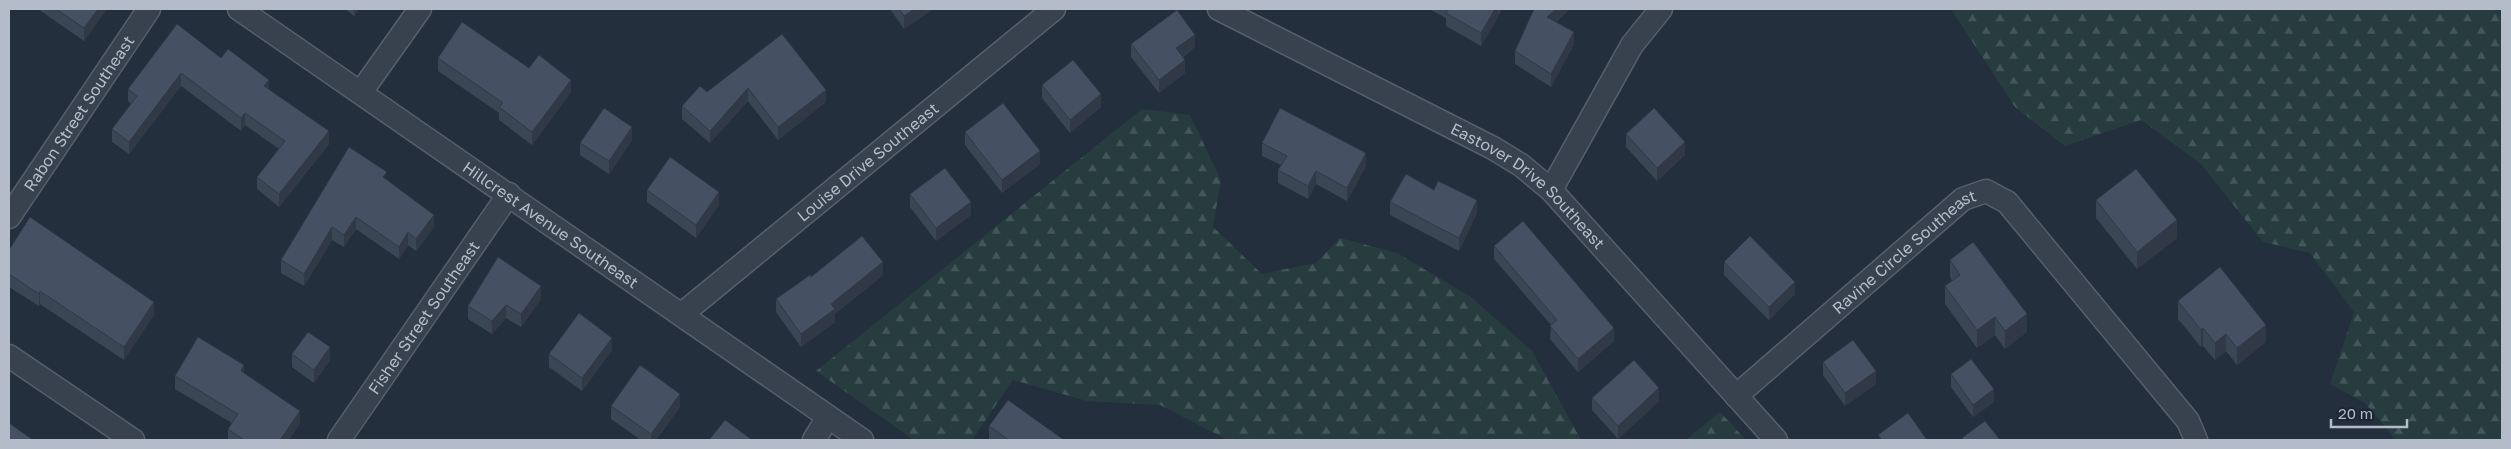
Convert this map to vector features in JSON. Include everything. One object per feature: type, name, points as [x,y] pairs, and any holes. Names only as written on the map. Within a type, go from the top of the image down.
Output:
[{"type":"street","name":"Rabon Street Southeast","points":[[9,217],[149,9]]},
{"type":"street","name":"Hillcrest Avenue Southeast","points":[[240,9],[862,440]]},
{"type":"street","points":[[361,92],[420,9]]},
{"type":"street","name":"Louise Drive Southeast","points":[[682,314],[1054,9]]},
{"type":"street","name":"Eastover Drive Southeast","points":[[1219,9],[1493,148],[1521,165],[1551,190],[1776,440]]},
{"type":"street","points":[[1551,190],[1632,44],[1661,9]]},
{"type":"street","name":"Ravine Circle Southeast","points":[[1736,396],[1963,199],[1986,191],[2007,202],[2013,209],[2188,421],[2196,440]]},
{"type":"street","name":"Fisher Street Southeast","points":[[339,440],[509,194]]},
{"type":"street","points":[[9,356],[133,440]]},
{"type":"street","points":[[814,440],[828,417]]},
{"type":"green space","points":[[1951,9],[2502,9],[2502,440],[2396,440],[2365,403],[2330,384],[2354,312],[2310,253],[2263,242],[2201,164],[2141,120],[2065,146],[2015,107]]},
{"type":"green space","points":[[1142,109],[1190,115],[1221,180],[1213,227],[1262,274],[1316,263],[1340,238],[1397,253],[1471,297],[1532,351],[1581,440],[1228,440],[1160,405],[1087,401],[1013,380],[972,440],[914,440],[816,371]]},
{"type":"green space","points":[[1720,412],[1746,440],[1686,440]]},
{"type":"building","points":[[56,9],[98,9],[84,28]]},
{"type":"building","points":[[899,9],[914,9],[904,16]]},
{"type":"building","points":[[1448,9],[1495,9],[1481,33],[1446,13]]},
{"type":"building","points":[[1534,9],[1556,9],[1547,17],[1574,32],[1551,74],[1515,51]]},
{"type":"building","points":[[1177,10],[1195,35],[1176,48],[1185,60],[1159,80],[1131,44]]},
{"type":"building","points":[[462,22],[529,68],[539,55],[571,80],[532,132],[499,107],[503,103],[438,58]]},
{"type":"building","points":[[177,24],[221,58],[228,49],[269,80],[264,86],[329,131],[279,194],[257,177],[285,141],[245,113],[241,118],[181,73],[129,142],[112,129],[137,96],[128,89]]},
{"type":"building","points":[[782,34],[826,90],[778,127],[748,88],[710,131],[682,106],[700,86],[707,92]]},
{"type":"building","points":[[1073,60],[1101,94],[1070,120],[1042,85]]},
{"type":"building","points":[[1003,103],[1040,151],[1002,180],[965,132]]},
{"type":"building","points":[[604,108],[632,127],[609,161],[580,143]]},
{"type":"building","points":[[1280,108],[1366,153],[1347,188],[1316,171],[1308,186],[1278,170],[1287,156],[1262,143]]},
{"type":"building","points":[[1654,108],[1685,142],[1657,168],[1626,134]]},
{"type":"building","points":[[349,147],[387,172],[383,177],[434,215],[416,239],[408,232],[399,247],[356,217],[344,235],[332,227],[304,274],[281,260]]},
{"type":"building","points":[[670,157],[719,192],[696,225],[647,190]]},
{"type":"building","points":[[945,168],[971,202],[936,228],[910,194]]},
{"type":"building","points":[[2136,169],[2177,220],[2137,252],[2096,200]]},
{"type":"building","points":[[1406,174],[1434,190],[1438,181],[1477,200],[1459,238],[1390,202]]},
{"type":"building","points":[[30,217],[154,302],[124,347],[40,291],[39,294],[9,274],[9,250]]},
{"type":"building","points":[[1523,221],[1614,328],[1578,359],[1550,326],[1557,320],[1494,246]]},
{"type":"building","points":[[862,236],[883,262],[831,304],[835,309],[801,334],[776,299],[810,275],[811,277]]},
{"type":"building","points":[[1750,236],[1795,282],[1769,307],[1724,262]]},
{"type":"building","points":[[1973,242],[2027,314],[2005,331],[1995,317],[1977,330],[1945,286],[1960,275],[1950,260]]},
{"type":"building","points":[[498,257],[541,286],[521,314],[506,305],[492,321],[468,306]]},
{"type":"building","points":[[2220,267],[2266,325],[2237,348],[2226,334],[2215,343],[2203,328],[2201,330],[2178,301]]},
{"type":"building","points":[[579,313],[612,338],[582,378],[549,354]]},
{"type":"building","points":[[308,332],[330,347],[314,370],[292,354]]},
{"type":"building","points":[[198,337],[244,365],[241,371],[300,411],[280,440],[244,440],[228,429],[238,414],[175,376]]},
{"type":"building","points":[[1853,340],[1876,371],[1845,393],[1823,362]]},
{"type":"building","points":[[1971,359],[1994,389],[1973,405],[1951,374]]},
{"type":"building","points":[[1634,360],[1659,388],[1618,426],[1592,398]]},
{"type":"building","points":[[640,365],[680,394],[651,434],[611,406]]},
{"type":"building","points":[[1008,400],[1064,440],[1009,440],[989,426]]},
{"type":"building","points":[[1908,413],[1927,440],[1882,440],[1878,435]]},
{"type":"building","points":[[725,420],[752,440],[709,440]]},
{"type":"building","points":[[1985,421],[2000,440],[1964,440],[1962,438]]},
{"type":"building","points":[[9,423],[33,440],[9,440]]}]
